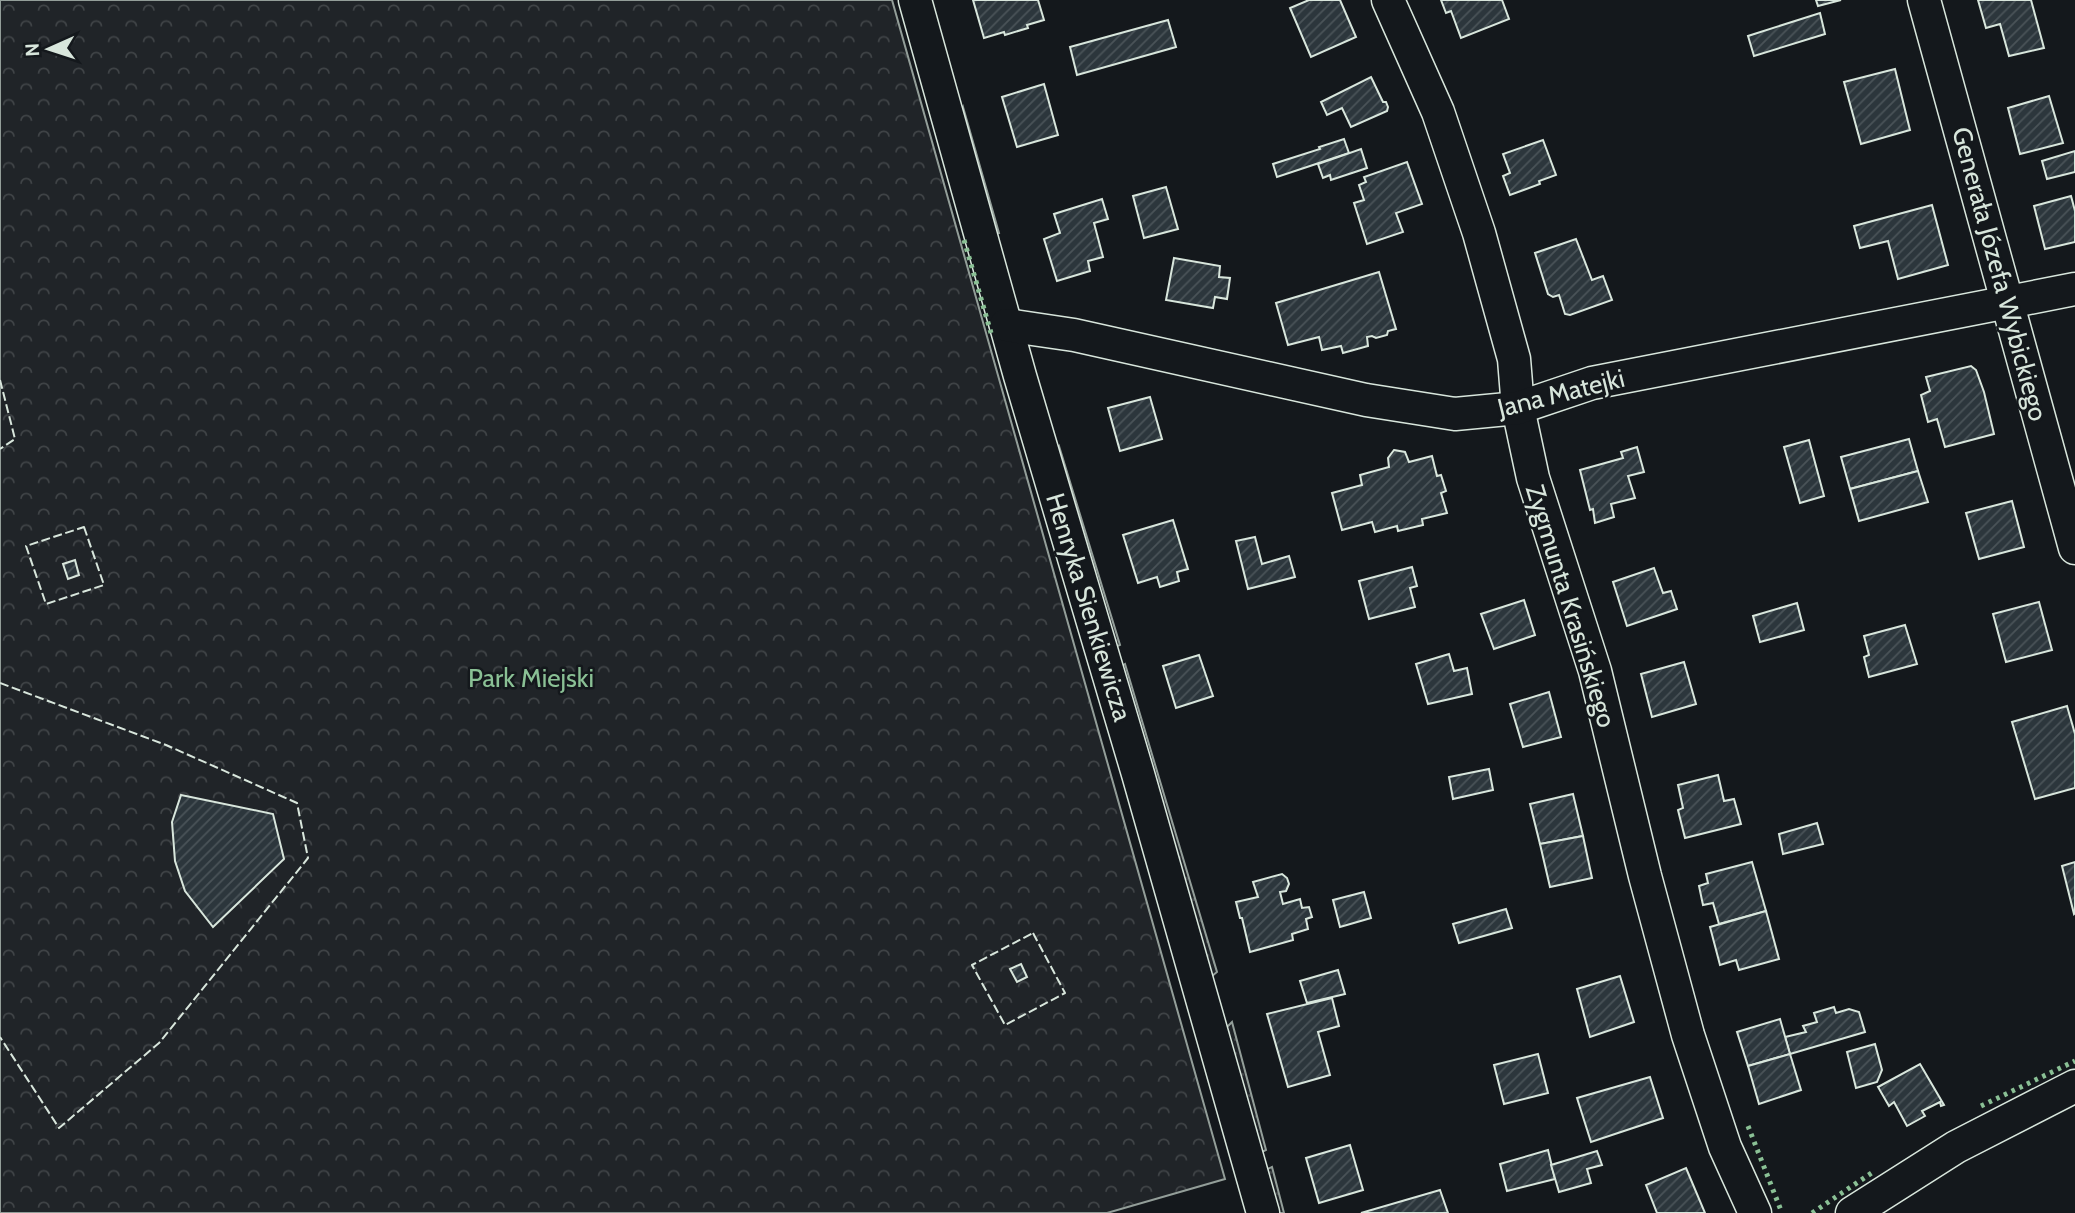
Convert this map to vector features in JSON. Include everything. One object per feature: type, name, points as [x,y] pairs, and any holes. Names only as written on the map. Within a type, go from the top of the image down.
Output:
[{"type":"street","name":"Henryka Sienkiewicza","points":[[915,0],[1006,325],[1139,774],[1263,1213]]},
{"type":"street","name":"Zygmunta Krasińskiego","points":[[1388,0],[1438,112],[1479,233],[1514,359],[1518,408],[1533,478],[1594,671],[1688,1035],[1725,1147],[1755,1213]]},
{"type":"street","name":"Generała Józefa Wybickiego","points":[[1924,0],[2075,548]]},
{"type":"street","name":"Jana Matejki","points":[[1006,325],[1074,335],[1378,402],[1455,414],[1518,408],[1592,383],[2075,289]]},
{"type":"street","points":[[1852,1213],[1956,1147],[2075,1086]]},
{"type":"green space","name":"Park Miejski","points":[[0,0],[892,0],[1225,1179],[1107,1213],[0,1213]]},
{"type":"green space","points":[[963,107],[999,233],[992,235],[959,116]]},
{"type":"green space","points":[[1059,446],[1120,645],[1115,647],[1056,449]]},
{"type":"green space","points":[[1125,664],[1217,972],[1212,976],[1120,667]]},
{"type":"green space","points":[[1232,1022],[1266,1150],[1260,1153],[1226,1028]]},
{"type":"green space","points":[[1272,1167],[1284,1213],[1277,1213],[1265,1170]]},
{"type":"building","points":[[973,0],[1038,0],[1044,20],[1005,35],[1004,32],[984,38]]},
{"type":"building","points":[[1309,0],[1340,0],[1356,37],[1311,57],[1290,8]]},
{"type":"building","points":[[1441,0],[1502,0],[1509,19],[1461,38],[1451,11],[1446,13]]},
{"type":"building","points":[[1816,0],[1841,0],[1818,6]]},
{"type":"building","points":[[1978,0],[2031,0],[2044,48],[2009,56],[2000,24],[1986,28]]},
{"type":"building","points":[[1820,13],[1825,34],[1754,56],[1748,36]]},
{"type":"building","points":[[1168,20],[1176,47],[1077,75],[1070,47]]},
{"type":"building","points":[[1895,69],[1910,130],[1861,144],[1844,82]]},
{"type":"building","points":[[1371,77],[1383,102],[1386,102],[1387,111],[1351,127],[1342,108],[1327,115],[1321,102]]},
{"type":"building","points":[[1044,84],[1058,135],[1017,147],[1002,97]]},
{"type":"building","points":[[2049,96],[2063,143],[2020,154],[2008,108]]},
{"type":"building","points":[[1344,139],[1349,153],[1277,177],[1273,164]]},
{"type":"building","points":[[1543,140],[1556,175],[1510,195],[1503,176],[1510,173],[1503,154]]},
{"type":"building","points":[[1361,149],[1367,168],[1331,180],[1330,175],[1323,178],[1318,164]]},
{"type":"building","points":[[2075,151],[2075,172],[2047,179],[2042,161]]},
{"type":"building","points":[[1407,162],[1422,204],[1396,213],[1403,232],[1367,244],[1354,203],[1364,200],[1359,185],[1366,182],[1364,177]]},
{"type":"building","points":[[1166,187],[1178,229],[1144,238],[1133,196]]},
{"type":"building","points":[[2071,196],[2075,211],[2075,242],[2045,249],[2034,206]]},
{"type":"building","points":[[1102,199],[1108,219],[1094,223],[1103,257],[1088,261],[1090,271],[1057,281],[1044,239],[1060,233],[1054,214]]},
{"type":"building","points":[[1932,205],[1948,265],[1898,279],[1888,241],[1860,248],[1854,226]]},
{"type":"building","points":[[1576,239],[1592,280],[1603,276],[1612,300],[1570,315],[1565,314],[1559,295],[1553,297],[1548,294],[1535,253]]},
{"type":"building","points":[[1174,258],[1220,266],[1219,277],[1230,278],[1227,299],[1215,297],[1213,308],[1166,300]]},
{"type":"building","points":[[1379,272],[1396,329],[1388,331],[1387,335],[1367,337],[1368,346],[1343,353],[1341,346],[1322,350],[1319,337],[1288,345],[1276,303]]},
{"type":"building","points":[[1971,366],[1976,370],[1984,392],[1994,434],[1945,447],[1937,419],[1928,422],[1921,395],[1930,391],[1926,377]]},
{"type":"building","points":[[1150,397],[1162,439],[1120,451],[1108,408]]},
{"type":"building","points":[[1909,439],[1918,471],[1850,489],[1841,457]]},
{"type":"building","points":[[1809,440],[1824,496],[1800,503],[1784,447]]},
{"type":"building","points":[[1637,447],[1644,472],[1628,476],[1635,498],[1611,504],[1614,517],[1595,523],[1580,470],[1623,458],[1621,452]]},
{"type":"building","points":[[1394,450],[1405,452],[1409,462],[1432,456],[1437,476],[1441,475],[1446,491],[1441,493],[1447,513],[1422,519],[1423,525],[1398,531],[1397,526],[1375,532],[1372,522],[1342,530],[1332,493],[1362,485],[1360,475],[1389,467],[1388,458]]},
{"type":"building","points":[[1918,471],[1928,502],[1859,521],[1850,489]]},
{"type":"building","points":[[2012,501],[2024,547],[1979,559],[1966,513]]},
{"type":"building","points":[[1173,520],[1188,569],[1177,572],[1179,581],[1160,587],[1157,577],[1138,583],[1123,535]]},
{"type":"building","points":[[1255,537],[1262,564],[1289,556],[1295,577],[1248,589],[1236,541]]},
{"type":"building","points":[[75,560],[79,575],[68,579],[63,564]]},
{"type":"building","points":[[1412,567],[1417,586],[1410,588],[1415,607],[1369,619],[1359,581]]},
{"type":"building","points":[[1654,568],[1663,593],[1671,591],[1677,609],[1627,626],[1613,582]]},
{"type":"building","points":[[1524,600],[1535,635],[1494,649],[1481,614]]},
{"type":"building","points":[[2039,602],[2052,650],[2006,662],[1993,614]]},
{"type":"building","points":[[1797,603],[1804,630],[1760,642],[1753,616]]},
{"type":"building","points":[[1905,625],[1917,664],[1869,677],[1864,657],[1869,655],[1864,636]]},
{"type":"building","points":[[1449,654],[1454,671],[1467,668],[1472,694],[1428,704],[1416,664]]},
{"type":"building","points":[[1199,655],[1213,696],[1176,708],[1163,666]]},
{"type":"building","points":[[1684,662],[1696,704],[1652,717],[1641,674]]},
{"type":"building","points":[[1549,692],[1561,737],[1523,747],[1510,704]]},
{"type":"building","points":[[2067,706],[2075,734],[2075,788],[2035,799],[2012,722]]},
{"type":"building","points":[[1489,769],[1493,790],[1453,799],[1449,777]]},
{"type":"building","points":[[1718,775],[1724,801],[1734,799],[1741,824],[1685,838],[1678,810],[1683,808],[1678,785]]},
{"type":"building","points":[[1573,794],[1583,836],[1540,844],[1530,804]]},
{"type":"building","points":[[181,795],[273,814],[284,859],[213,927],[185,891],[175,861],[172,822]]},
{"type":"building","points":[[1817,823],[1823,844],[1783,854],[1779,834]]},
{"type":"building","points":[[1583,836],[1592,878],[1550,887],[1540,844]]},
{"type":"building","points":[[1752,862],[1766,911],[1719,924],[1713,903],[1703,905],[1699,886],[1708,883],[1706,874]]},
{"type":"building","points":[[2075,862],[2075,913],[2074,914],[2062,866]]},
{"type":"building","points":[[1282,874],[1289,884],[1286,891],[1280,892],[1283,904],[1300,899],[1302,908],[1309,907],[1312,917],[1306,919],[1308,929],[1292,934],[1293,940],[1250,952],[1236,902],[1258,897],[1253,882]]},
{"type":"building","points":[[1364,892],[1371,918],[1340,927],[1333,900]]},
{"type":"building","points":[[1506,909],[1512,928],[1459,943],[1453,924]]},
{"type":"building","points":[[1766,911],[1779,959],[1739,970],[1736,960],[1720,965],[1710,927]]},
{"type":"building","points":[[1021,964],[1027,977],[1017,982],[1010,969]]},
{"type":"building","points":[[1338,970],[1345,994],[1307,1003],[1300,981]]},
{"type":"building","points":[[1620,976],[1634,1022],[1590,1037],[1577,989]]},
{"type":"building","points":[[1332,998],[1339,1026],[1318,1032],[1330,1075],[1288,1087],[1267,1014]]},
{"type":"building","points":[[1834,1007],[1836,1013],[1849,1009],[1859,1012],[1865,1032],[1790,1054],[1785,1037],[1806,1032],[1803,1026],[1817,1022],[1814,1013]]},
{"type":"building","points":[[1780,1019],[1790,1054],[1748,1066],[1737,1032]]},
{"type":"building","points":[[1875,1044],[1882,1070],[1877,1082],[1856,1088],[1847,1052]]},
{"type":"building","points":[[1538,1054],[1548,1093],[1504,1104],[1494,1065]]},
{"type":"building","points":[[1790,1054],[1801,1090],[1759,1104],[1748,1066]]},
{"type":"building","points":[[1920,1064],[1944,1105],[1941,1106],[1940,1102],[1922,1111],[1925,1116],[1907,1126],[1894,1102],[1889,1106],[1878,1087]]},
{"type":"building","points":[[1650,1077],[1663,1118],[1591,1142],[1577,1098]]},
{"type":"building","points":[[1350,1145],[1363,1190],[1319,1203],[1306,1158]]},
{"type":"building","points":[[1548,1150],[1555,1179],[1507,1191],[1500,1164]]},
{"type":"building","points":[[1597,1151],[1602,1165],[1587,1169],[1591,1183],[1559,1192],[1551,1165]]},
{"type":"building","points":[[1686,1168],[1705,1213],[1657,1213],[1646,1185]]},
{"type":"building","points":[[1440,1190],[1448,1213],[1361,1213]]},
{"type":"hedge","points":[[964,240],[991,333]]},
{"type":"hedge","points":[[1981,1106],[2075,1061]]},
{"type":"hedge","points":[[1748,1126],[1782,1213]]},
{"type":"hedge","points":[[1812,1213],[1873,1172]]},
{"type":"fence","points":[[0,380],[15,439],[0,449]]},
{"type":"fence","points":[[84,527],[104,585],[46,604],[26,546],[84,527]]},
{"type":"fence","points":[[0,683],[166,745],[297,803],[308,858],[159,1043],[59,1128],[0,1037]]},
{"type":"fence","points":[[1033,933],[1065,993],[1005,1025],[972,965],[1033,933]]}]
